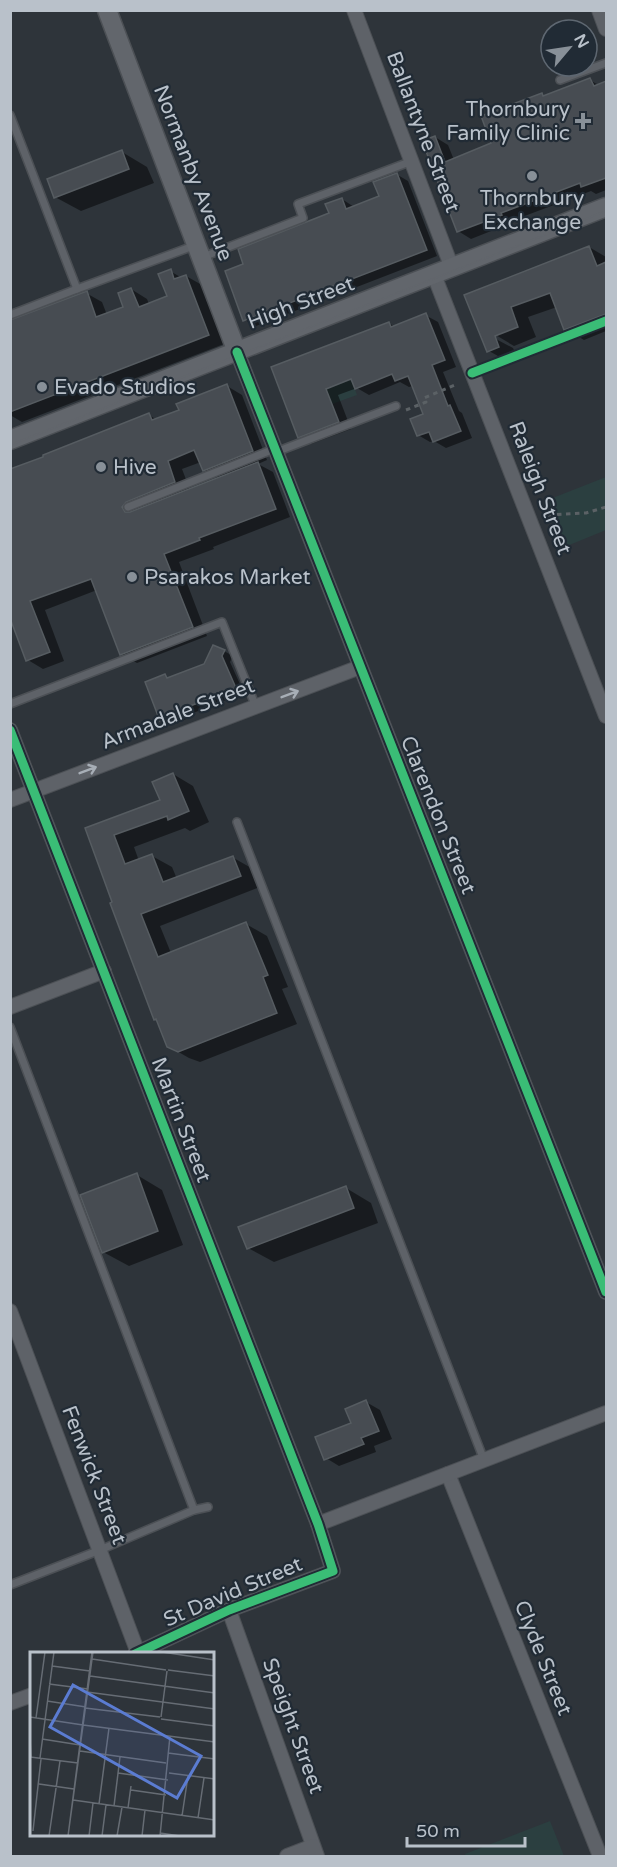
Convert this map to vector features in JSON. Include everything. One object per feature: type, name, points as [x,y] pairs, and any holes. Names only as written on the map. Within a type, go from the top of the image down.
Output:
[{"type":"main road","name":"Normanby Avenue","points":[[107,10],[237,352]]},
{"type":"main road","name":"High Street","points":[[10,440],[606,207]]},
{"type":"street","name":"Ballantyne Street","points":[[354,10],[452,268]]},
{"type":"street","points":[[599,10],[606,29]]},
{"type":"street","name":"Raleigh Street","points":[[434,275],[606,716]]},
{"type":"street","name":"Clarendon Street","points":[[237,352],[360,668],[601,1260],[606,1292]]},
{"type":"street","name":"Armadale Street","points":[[10,800],[360,668]]},
{"type":"street","name":"Martin Street","points":[[10,730],[318,1524]]},
{"type":"street","points":[[10,1007],[104,971]]},
{"type":"street","name":"Fenwick Street","points":[[10,1311],[100,1550],[136,1652]]},
{"type":"street","points":[[318,1524],[606,1413]]},
{"type":"street","name":"Clyde Street","points":[[448,1474],[600,1857]]},
{"type":"street","name":"St David Street","points":[[138,1652],[229,1610],[333,1571],[318,1524]]},
{"type":"street","name":"Speight Street","points":[[229,1610],[315,1851]]},
{"type":"street","points":[[10,1703],[30,1696]]},
{"type":"street","points":[[287,1857],[315,1851]]},
{"type":"lane","points":[[560,80],[606,63]]},
{"type":"lane","points":[[10,115],[77,289]]},
{"type":"lane","points":[[10,315],[77,289],[303,218],[298,204],[412,161]]},
{"type":"lane","points":[[472,373],[606,321]]},
{"type":"lane","points":[[128,507],[396,406]]},
{"type":"lane","points":[[10,704],[222,622],[256,707]]},
{"type":"lane","points":[[237,822],[484,1460]]},
{"type":"lane","points":[[10,1026],[194,1510]]},
{"type":"lane","points":[[10,1585],[194,1510],[208,1507]]},
{"type":"path","points":[[396,406],[400,412],[426,402],[424,398],[455,385]]},
{"type":"path","points":[[548,515],[586,513],[606,507]]},
{"type":"green space","points":[[346,364],[357,395],[332,404],[321,374]]},
{"type":"green space","points":[[606,477],[606,530],[562,548],[545,501]]},
{"type":"green space","points":[[550,1821],[564,1856],[466,1856],[465,1854]]},
{"type":"building","points":[[590,78],[594,86],[606,81],[606,178],[581,187],[580,183],[457,232],[422,141],[435,136],[445,162],[491,143],[481,116],[542,93],[543,96]]},
{"type":"building","points":[[122,150],[129,169],[54,198],[47,179]]},
{"type":"building","points":[[397,173],[427,250],[243,321],[225,271],[243,264],[238,249],[329,213],[325,204],[342,198],[346,209],[379,196],[373,182]]},
{"type":"building","points":[[589,246],[597,266],[606,262],[606,314],[564,330],[550,293],[511,307],[518,327],[495,336],[499,347],[487,352],[464,295]]},
{"type":"building","points":[[171,269],[174,279],[186,275],[209,335],[10,412],[10,320],[87,291],[96,317],[123,307],[118,293],[131,288],[139,307],[167,296],[158,274]]},
{"type":"building","points":[[426,313],[445,360],[432,365],[448,406],[450,405],[461,431],[433,442],[429,432],[417,436],[410,419],[423,414],[408,376],[395,381],[392,374],[355,389],[351,379],[326,389],[339,422],[298,438],[271,367],[389,322],[391,327]]},
{"type":"building","points":[[227,384],[253,451],[203,471],[194,450],[168,461],[175,482],[126,502],[122,507],[125,512],[130,512],[258,462],[276,509],[164,554],[193,627],[120,655],[91,579],[30,601],[50,652],[26,661],[10,618],[10,469],[149,413],[152,420],[179,410],[176,404]]},
{"type":"building","points":[[213,645],[225,650],[222,656],[236,688],[180,710],[181,713],[160,721],[145,682],[165,674],[167,678],[204,664]]},
{"type":"building","points":[[173,773],[189,811],[168,820],[167,816],[114,835],[125,864],[152,854],[163,882],[233,856],[241,876],[141,914],[158,957],[246,922],[268,975],[263,977],[277,1013],[178,1052],[167,1047],[156,1019],[154,1020],[110,903],[112,902],[85,828],[160,800],[152,782]]},
{"type":"building","points":[[137,1173],[158,1231],[102,1253],[80,1195]]},
{"type":"building","points":[[346,1186],[354,1208],[247,1249],[238,1227]]},
{"type":"building","points":[[366,1400],[379,1431],[361,1438],[364,1444],[324,1460],[315,1437],[351,1423],[345,1409]]},
{"type":"tram line","points":[[10,445],[606,211]]},
{"type":"cycle path","points":[[472,373],[606,321]]},
{"type":"cycle path","points":[[237,352],[606,1292]]},
{"type":"cycle path","points":[[10,730],[318,1524],[333,1571],[229,1610],[139,1652]]},
{"type":"place","name":"Thornbury Family Clinic","points":[[583,121]]},
{"type":"place","name":"Thornbury Exchange","points":[[532,176]]},
{"type":"place","name":"Evado Studios","points":[[42,387]]},
{"type":"place","name":"Hive","points":[[101,467]]},
{"type":"place","name":"Psarakos Market","points":[[132,577]]}]
